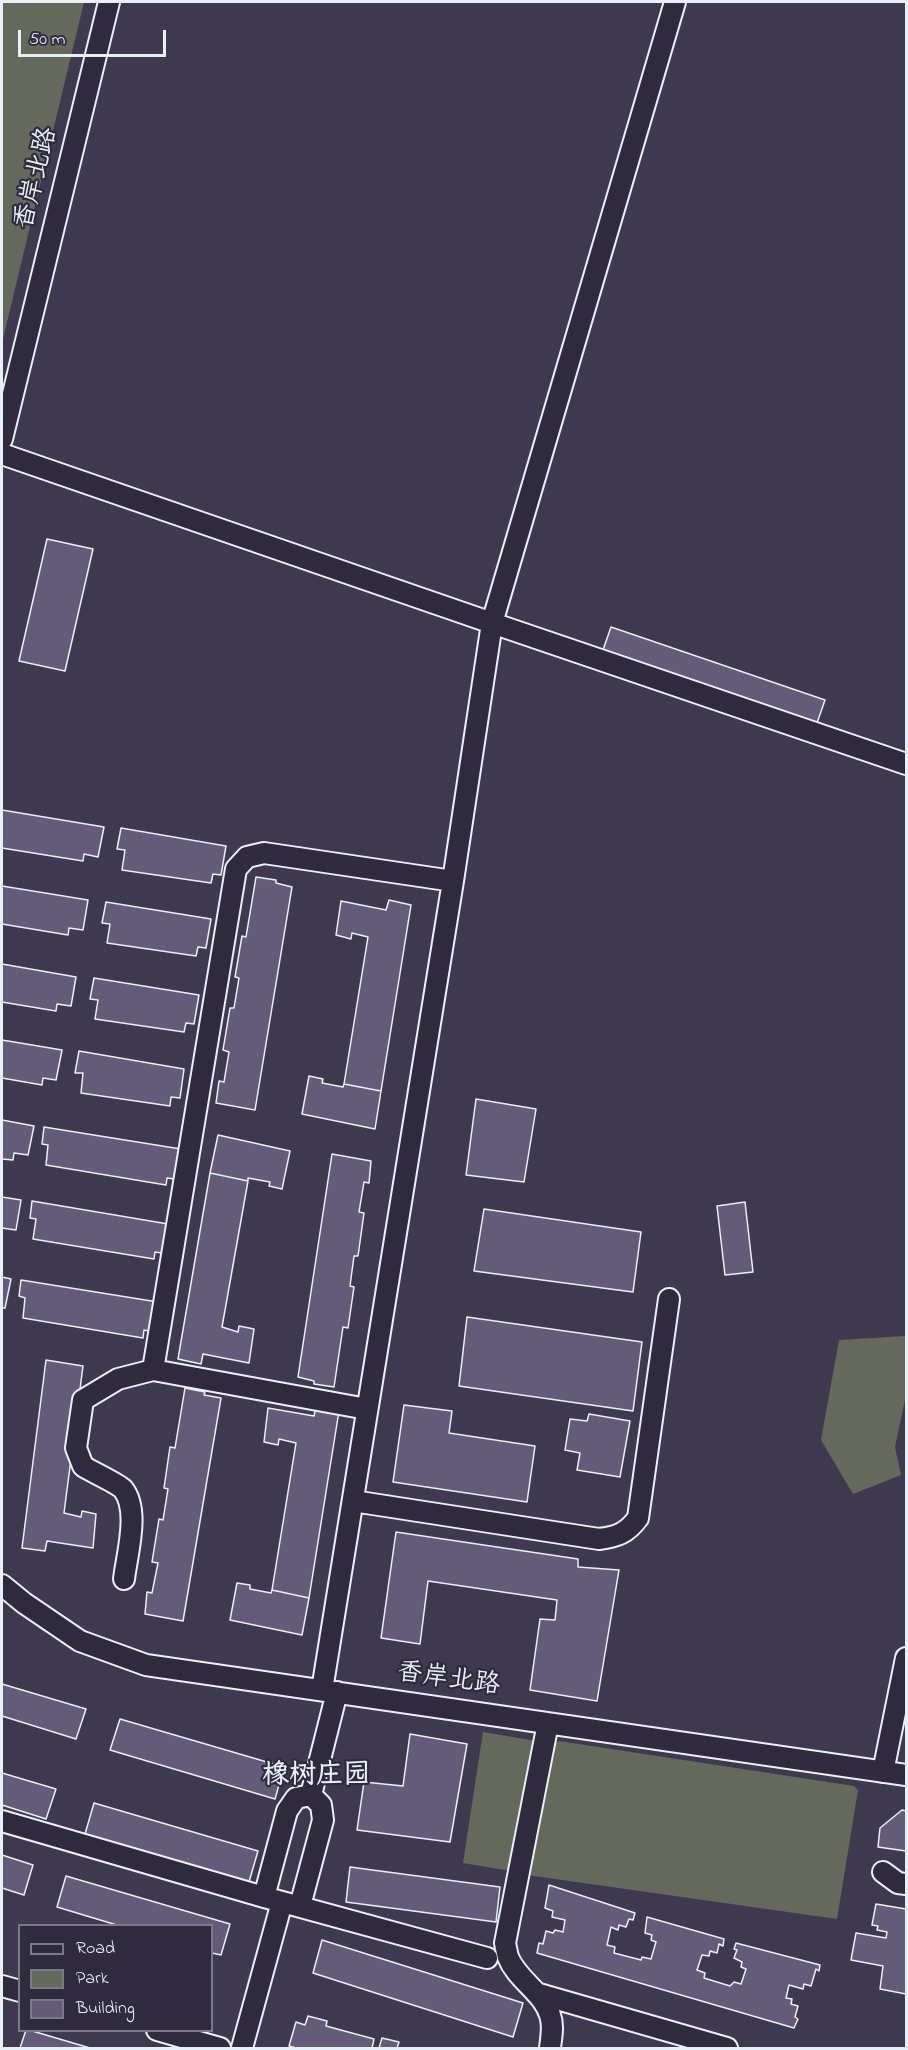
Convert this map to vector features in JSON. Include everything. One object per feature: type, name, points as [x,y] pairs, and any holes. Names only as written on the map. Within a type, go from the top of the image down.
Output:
[{"type":"street","name":"香岸北路","points":[[2,439],[110,2]]},
{"type":"street","points":[[311,1795],[329,1691],[352,1501],[453,881],[492,624],[675,2]]},
{"type":"street","points":[[2,454],[492,624],[906,764]]},
{"type":"street","points":[[153,1370],[236,869],[247,857],[264,854],[453,881]]},
{"type":"street","points":[[352,1501],[599,1539],[616,1537],[630,1529],[638,1518],[669,1299]]},
{"type":"street","points":[[124,1579],[132,1520],[131,1503],[122,1487],[82,1466],[76,1448],[82,1400],[118,1379],[153,1370],[367,1409]]},
{"type":"street","name":"香岸北路","points":[[2,1585],[80,1641],[146,1665],[906,1775]]},
{"type":"street","points":[[883,1772],[906,1658]]},
{"type":"street","points":[[548,1723],[505,1943],[508,1958],[550,2014],[552,2026],[550,2049]]},
{"type":"street","points":[[242,2049],[282,1902],[323,1820],[321,1805],[311,1795]]},
{"type":"street","points":[[282,1902],[287,1811],[296,1798],[311,1795]]},
{"type":"street","points":[[2,1821],[282,1902],[487,1958]]},
{"type":"street","points":[[883,1872],[898,1882],[906,1884]]},
{"type":"street","points":[[2,1986],[18,1990]]},
{"type":"street","points":[[536,1993],[727,2049]]},
{"type":"street","points":[[160,2032],[220,2049]]},
{"type":"green space","points":[[2,2],[84,2],[2,343]]},
{"type":"green space","points":[[906,1336],[906,1395],[895,1447],[901,1475],[853,1494],[821,1440],[839,1340]]},
{"type":"green space","points":[[483,1732],[536,1741],[511,1871],[463,1863]]},
{"type":"green space","points":[[559,1741],[854,1786],[858,1790],[837,1919],[527,1875],[553,1744]]},
{"type":"building","points":[[47,539],[93,549],[65,671],[19,661]]},
{"type":"building","points":[[611,627],[825,700],[817,723],[603,650]]},
{"type":"building","points":[[2,810],[104,827],[98,857],[84,854],[83,861],[2,848]]},
{"type":"building","points":[[121,828],[226,846],[221,875],[213,874],[211,883],[122,870],[125,850],[117,849]]},
{"type":"building","points":[[256,877],[276,880],[276,883],[292,887],[255,1110],[216,1103],[219,1081],[224,1082],[229,1052],[223,1050],[230,1008],[234,1008],[239,978],[235,977],[242,936],[246,937]]},
{"type":"building","points":[[2,886],[88,900],[83,930],[69,928],[68,935],[2,924]]},
{"type":"building","points":[[389,900],[411,905],[381,1091],[344,1084],[368,937],[352,933],[351,939],[336,935],[341,901],[386,910]]},
{"type":"building","points":[[106,902],[211,919],[206,948],[198,947],[196,956],[107,943],[110,924],[102,923]]},
{"type":"building","points":[[2,964],[76,977],[71,1006],[57,1004],[56,1011],[2,1002]]},
{"type":"building","points":[[94,978],[199,995],[194,1024],[186,1023],[184,1032],[95,1019],[98,1000],[90,999]]},
{"type":"building","points":[[2,1040],[62,1050],[56,1080],[43,1078],[42,1085],[2,1078]]},
{"type":"building","points":[[79,1051],[184,1069],[180,1098],[171,1097],[170,1106],[81,1093],[83,1073],[75,1073]]},
{"type":"building","points":[[309,1076],[323,1079],[322,1083],[343,1087],[344,1084],[381,1091],[375,1129],[302,1114]]},
{"type":"building","points":[[476,1099],[536,1109],[524,1182],[466,1175]]},
{"type":"building","points":[[2,1120],[34,1126],[28,1155],[14,1153],[13,1160],[2,1159]]},
{"type":"building","points":[[44,1127],[187,1150],[181,1180],[167,1178],[166,1185],[46,1165],[48,1145],[42,1144]]},
{"type":"building","points":[[218,1135],[290,1151],[282,1189],[269,1186],[270,1182],[248,1178],[248,1181],[210,1173]]},
{"type":"building","points":[[332,1154],[371,1161],[369,1183],[364,1182],[359,1212],[364,1213],[358,1256],[354,1256],[350,1286],[354,1287],[348,1328],[343,1327],[334,1387],[314,1384],[314,1381],[298,1377]]},
{"type":"building","points":[[210,1173],[248,1181],[222,1327],[238,1332],[239,1326],[254,1329],[249,1363],[203,1354],[201,1364],[178,1359]]},
{"type":"building","points":[[2,1197],[21,1200],[16,1230],[2,1228]]},
{"type":"building","points":[[32,1201],[174,1225],[168,1254],[155,1252],[154,1259],[33,1239],[36,1219],[30,1218]]},
{"type":"building","points":[[745,1202],[753,1272],[725,1275],[717,1206]]},
{"type":"building","points":[[484,1209],[641,1232],[633,1292],[474,1271]]},
{"type":"building","points":[[2,1277],[11,1279],[5,1308],[2,1308]]},
{"type":"building","points":[[21,1280],[164,1303],[158,1333],[144,1330],[143,1338],[23,1318],[25,1298],[19,1296]]},
{"type":"building","points":[[467,1317],[642,1342],[633,1411],[459,1386]]},
{"type":"building","points":[[46,1360],[83,1366],[64,1513],[81,1517],[82,1511],[96,1514],[93,1548],[47,1541],[45,1551],[22,1548]]},
{"type":"building","points":[[185,1388],[221,1398],[183,1621],[145,1614],[147,1592],[152,1593],[158,1563],[152,1562],[159,1519],[163,1520],[168,1489],[164,1488],[170,1447],[175,1448]]},
{"type":"building","points":[[404,1405],[452,1411],[449,1433],[535,1446],[527,1502],[393,1482]]},
{"type":"building","points":[[316,1406],[339,1411],[309,1598],[272,1590],[296,1443],[279,1439],[278,1445],[264,1442],[268,1408],[314,1416]]},
{"type":"building","points":[[589,1414],[630,1421],[620,1477],[577,1470],[580,1453],[565,1450],[570,1419],[587,1421]]},
{"type":"building","points":[[396,1532],[578,1559],[578,1567],[619,1570],[597,1701],[530,1690],[540,1619],[555,1620],[557,1600],[428,1581],[420,1644],[381,1638]]},
{"type":"building","points":[[237,1583],[250,1585],[250,1589],[271,1593],[272,1590],[309,1598],[302,1635],[230,1620]]},
{"type":"building","points":[[2,1684],[86,1709],[76,1739],[2,1716]]},
{"type":"building","points":[[120,1719],[284,1767],[275,1799],[110,1750]]},
{"type":"building","points":[[410,1734],[467,1744],[450,1842],[357,1830],[364,1782],[403,1786]]},
{"type":"building","points":[[2,1773],[56,1789],[46,1819],[2,1805]]},
{"type":"building","points":[[94,1803],[258,1851],[249,1882],[85,1834]]},
{"type":"building","points":[[902,1810],[906,1811],[906,1851],[878,1847],[880,1828]]},
{"type":"building","points":[[2,1855],[33,1865],[24,1895],[2,1888]]},
{"type":"building","points":[[350,1867],[500,1887],[496,1922],[346,1902]]},
{"type":"building","points":[[66,1876],[230,1924],[221,1955],[213,1953],[213,1924],[113,1924],[57,1907]]},
{"type":"building","points":[[549,1885],[635,1913],[633,1920],[629,1919],[626,1927],[619,1925],[618,1930],[611,1927],[607,1945],[615,1947],[614,1953],[641,1960],[642,1957],[651,1959],[656,1942],[651,1940],[652,1935],[645,1933],[647,1917],[724,1939],[723,1946],[719,1944],[717,1953],[710,1951],[709,1956],[702,1955],[697,1970],[705,1973],[704,1978],[730,1986],[734,1982],[741,1984],[746,1969],[741,1967],[742,1962],[734,1958],[737,1950],[734,1949],[736,1943],[820,1965],[819,1971],[816,1969],[811,1986],[804,1984],[803,1989],[789,1985],[786,1998],[792,1999],[791,2004],[798,2006],[795,2017],[798,2019],[794,2028],[537,1953],[539,1943],[543,1944],[546,1931],[563,1932],[565,1920],[552,1917],[553,1911],[545,1908]]},
{"type":"building","points":[[876,1904],[906,1909],[906,1994],[880,1989],[883,1966],[851,1960],[856,1933],[886,1938],[887,1932],[877,1930],[878,1926],[872,1925]]},
{"type":"building","points":[[322,1940],[523,2003],[513,2037],[313,1973]]},
{"type":"building","points":[[308,2016],[327,2021],[326,2026],[374,2039],[372,2048],[296,2048],[289,2046],[296,2022],[305,2025]]},
{"type":"building","points":[[25,2032],[36,2032],[90,2048],[20,2048]]},
{"type":"building","points":[[382,2038],[399,2042],[397,2048],[379,2048]]},
{"type":"district","name":"橡树庄园","points":[[316,1778]]}]
